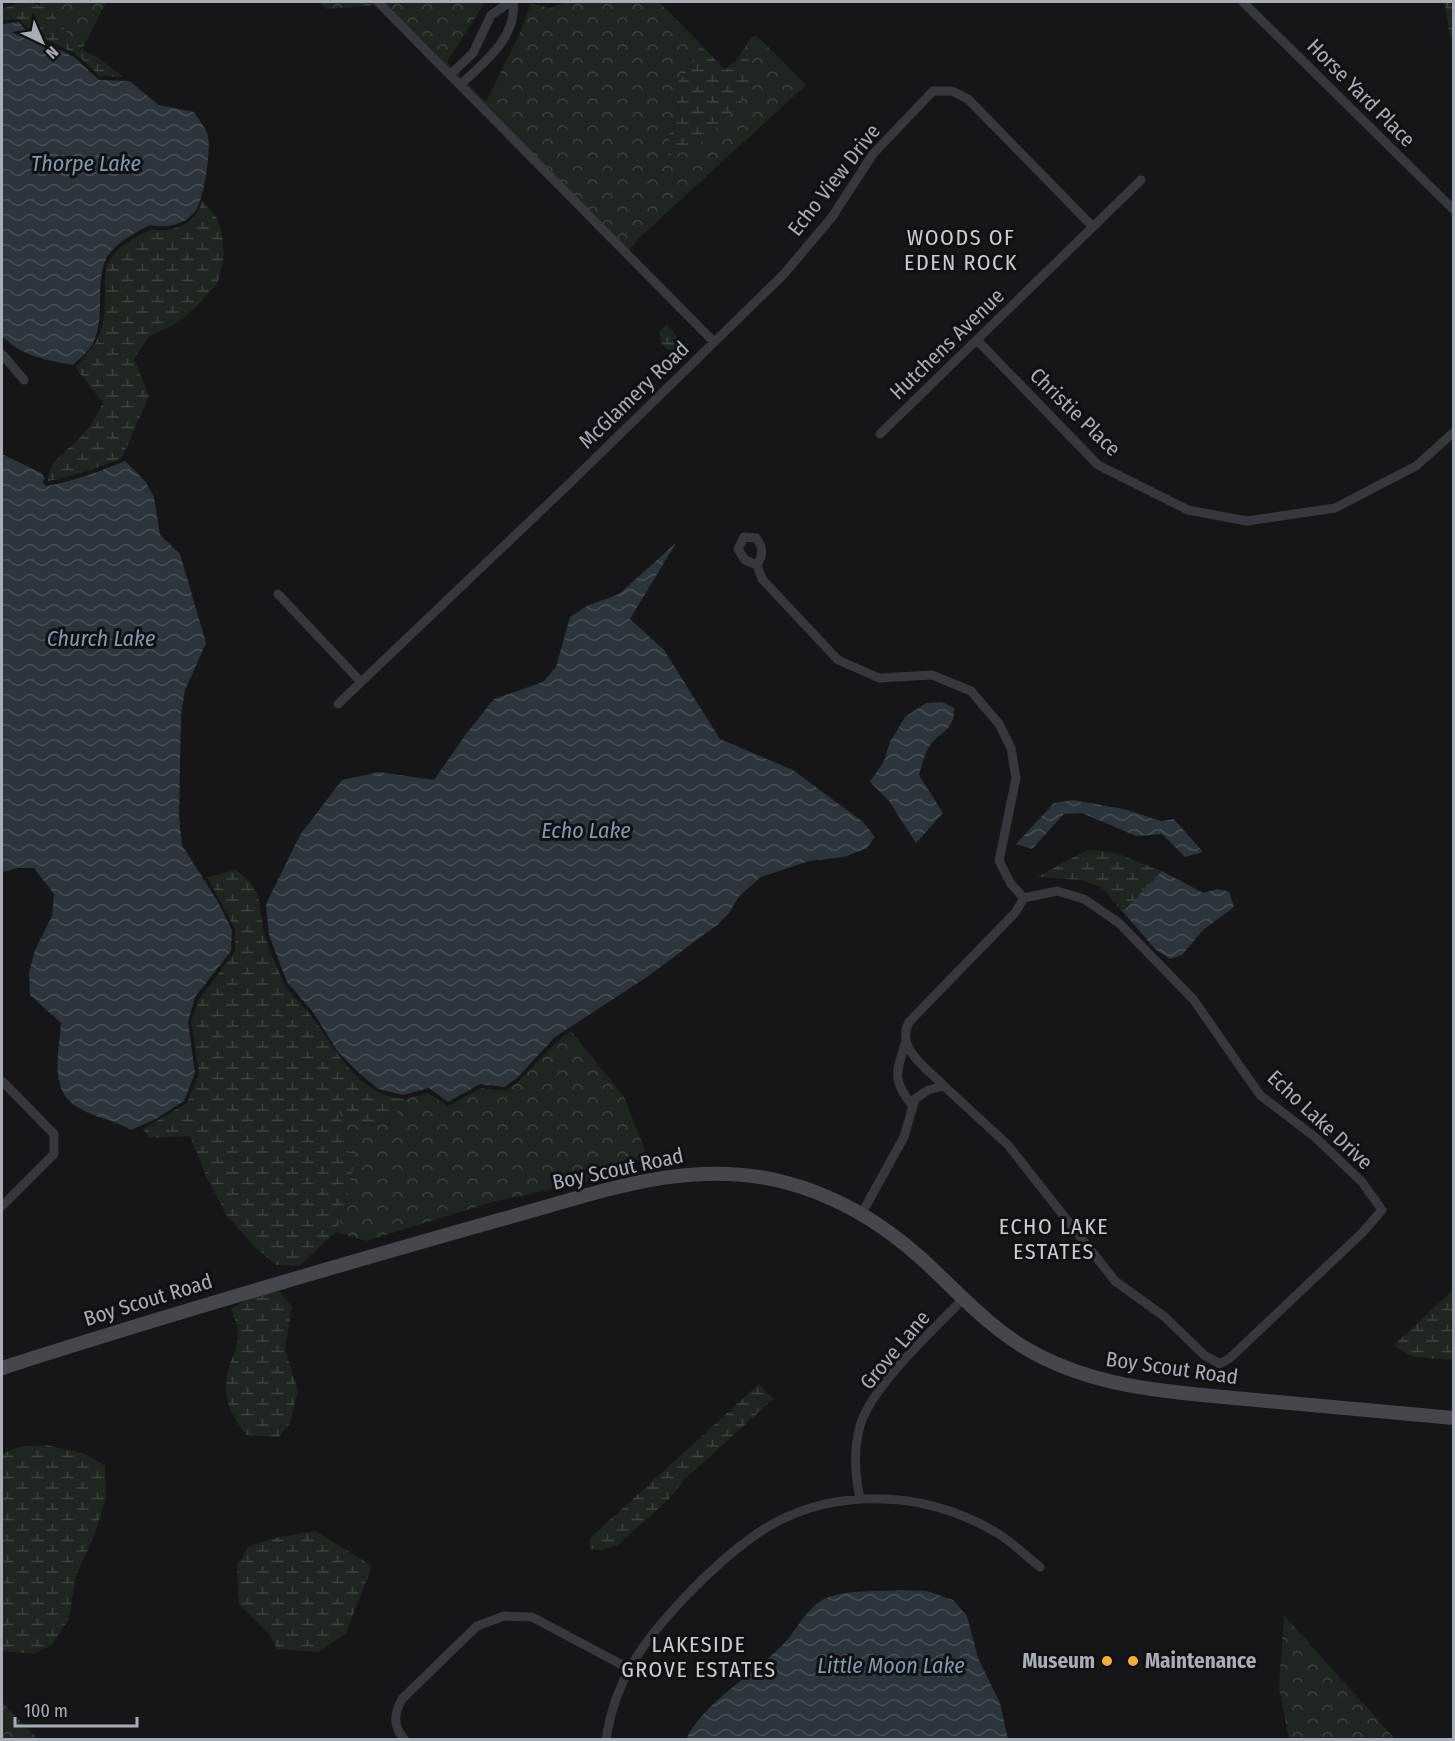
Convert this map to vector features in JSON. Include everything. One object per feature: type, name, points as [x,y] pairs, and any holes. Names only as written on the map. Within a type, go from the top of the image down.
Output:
[{"type":"street","name":"McGlamery Road","points":[[338,704],[714,342],[378,2]]},
{"type":"street","points":[[450,75],[473,53],[491,15],[512,2]]},
{"type":"street","points":[[460,85],[504,39],[512,25],[512,2]]},
{"type":"street","name":"Horse Yard Place","points":[[1243,2],[1454,210]]},
{"type":"street","name":"Echo View Drive","points":[[714,342],[784,274],[832,217],[873,154],[933,92],[952,91],[968,99],[1093,227]]},
{"type":"street","name":"Hutchens Avenue","points":[[880,434],[1141,180]]},
{"type":"street","name":"Christie Place","points":[[977,340],[1098,465],[1188,510],[1246,521],[1335,508],[1416,466],[1454,432]]},
{"type":"street","points":[[2,354],[24,380]]},
{"type":"street","points":[[757,566],[762,579],[838,660],[879,678],[932,675],[971,691],[999,724],[1011,748],[1016,778],[999,861],[1011,884],[1024,898],[1015,913],[915,1013],[904,1032],[904,1044],[898,1067],[898,1088],[912,1105]]},
{"type":"street","points":[[278,594],[361,682]]},
{"type":"street","name":"Echo Lake Drive","points":[[904,1044],[944,1086],[1008,1145],[1115,1281],[1165,1317],[1204,1355],[1220,1364],[1230,1358],[1363,1232],[1382,1210],[1362,1182],[1316,1138],[1260,1095],[1193,999],[1119,923],[1084,899],[1057,891],[1024,898]]},
{"type":"street","points":[[2,1081],[54,1134],[54,1154],[2,1206]]},
{"type":"street","points":[[862,1213],[904,1137],[912,1105],[923,1092],[944,1086]]},
{"type":"street","name":"Boy Scout Road","points":[[2,1368],[193,1307],[573,1199],[654,1178],[704,1173],[762,1177],[814,1191],[862,1213],[897,1237],[999,1330],[1029,1350],[1065,1368],[1107,1382],[1157,1390],[1454,1418]]},
{"type":"street","name":"Grove Lane","points":[[860,1499],[855,1475],[860,1424],[889,1378],[963,1299]]},
{"type":"street","points":[[606,1740],[610,1715],[628,1668],[653,1630],[717,1564],[756,1534],[783,1519],[823,1504],[860,1499],[906,1499],[956,1512],[999,1534],[1040,1567]]},
{"type":"street","points":[[405,1740],[395,1724],[395,1713],[402,1699],[477,1626],[504,1616],[532,1617],[628,1668]]},
{"type":"green space","points":[[21,2],[31,2],[50,10],[80,49],[97,57],[124,77],[100,76],[76,54],[33,33],[19,19],[2,20],[2,9]]},
{"type":"green space","points":[[41,2],[106,2],[82,50],[40,5]]},
{"type":"green space","points":[[319,2],[372,2],[376,5],[327,9]]},
{"type":"green space","points":[[384,2],[485,2],[447,62],[486,102],[521,31],[531,3],[550,8],[566,2],[659,2],[725,69],[737,60],[751,37],[757,36],[806,85],[639,238],[629,250]],"holes":[[[700,46],[725,70],[749,56],[714,128],[698,144],[669,135],[680,114],[677,83],[691,68]]]},
{"type":"green space","points":[[1444,2],[1453,2],[1453,39],[1450,35]]},
{"type":"green space","points":[[700,45],[725,70],[749,55],[754,85],[739,106],[698,144],[668,156],[669,135],[680,114],[677,83],[691,68]]},
{"type":"green space","points":[[202,201],[217,218],[222,233],[224,256],[218,282],[196,307],[177,323],[150,336],[134,359],[149,396],[122,458],[85,472],[48,481],[52,466],[88,429],[103,403],[75,367],[91,350],[100,334],[104,316],[106,272],[110,260],[123,246],[151,229],[167,230],[189,221],[195,216]]},
{"type":"green space","points":[[667,324],[679,342],[680,350],[674,355],[662,344],[659,332]]},
{"type":"green space","points":[[1087,850],[1113,852],[1162,871],[1123,912],[1101,887],[1081,880],[1037,877]]},
{"type":"green space","points":[[236,870],[253,886],[257,894],[268,944],[288,990],[309,1013],[348,1067],[360,1079],[373,1089],[388,1096],[405,1099],[394,1119],[368,1125],[337,1104],[353,1167],[347,1201],[336,1232],[299,1266],[276,1265],[255,1247],[227,1216],[207,1178],[190,1136],[150,1138],[143,1129],[187,1103],[199,1073],[191,1022],[199,999],[235,952],[235,929],[207,877]]},
{"type":"green space","points":[[571,1031],[624,1097],[648,1158],[588,1182],[496,1201],[366,1241],[336,1232],[347,1201],[353,1167],[336,1103],[368,1125],[394,1119],[405,1099],[428,1093],[448,1106],[481,1088],[506,1091]]},
{"type":"green space","points":[[277,1288],[292,1307],[285,1349],[298,1391],[290,1423],[279,1437],[246,1435],[231,1411],[226,1390],[230,1363],[238,1341],[236,1323],[231,1309],[257,1294]]},
{"type":"green space","points":[[1453,1290],[1453,1360],[1414,1357],[1393,1346]]},
{"type":"green space","points":[[759,1384],[773,1399],[685,1479],[669,1499],[618,1545],[602,1550],[590,1549],[590,1538]]},
{"type":"green space","points":[[46,1445],[82,1453],[105,1465],[106,1498],[95,1534],[76,1576],[69,1618],[52,1645],[33,1654],[2,1651],[2,1454],[19,1447]]},
{"type":"green space","points":[[316,1531],[372,1566],[346,1633],[319,1652],[277,1649],[270,1635],[239,1604],[237,1565],[249,1546],[279,1537]]},
{"type":"green space","points":[[1284,1615],[1395,1739],[1289,1739],[1279,1688]]},
{"type":"green space","points":[[2,1702],[38,1739],[2,1739]]},
{"type":"water","name":"Thorpe Lake","points":[[19,22],[31,36],[74,57],[99,80],[129,81],[159,105],[194,112],[208,136],[209,152],[206,174],[196,210],[186,220],[175,225],[150,225],[125,239],[110,253],[106,259],[101,279],[99,323],[96,334],[90,348],[73,365],[26,353],[2,336],[2,24]]},
{"type":"water","name":"Church Lake","points":[[2,454],[41,473],[45,478],[42,483],[47,486],[86,476],[125,461],[145,481],[154,497],[160,535],[180,554],[206,643],[185,690],[181,715],[179,816],[182,845],[218,902],[232,930],[231,951],[195,997],[188,1022],[195,1073],[184,1101],[156,1119],[131,1130],[79,1108],[69,1101],[63,1092],[58,1070],[61,1023],[30,995],[29,973],[35,950],[52,916],[54,894],[34,868],[18,868],[2,872]]},
{"type":"water","name":"Echo Lake","points":[[676,543],[630,619],[664,650],[720,739],[793,770],[863,822],[875,837],[867,848],[844,857],[809,861],[761,877],[740,895],[729,913],[717,925],[647,977],[555,1037],[517,1078],[504,1087],[480,1084],[448,1102],[429,1088],[403,1095],[378,1089],[338,1052],[313,1012],[287,982],[269,935],[266,904],[300,835],[342,780],[379,772],[434,780],[494,699],[543,682],[556,667],[570,617],[587,606],[619,594]]},
{"type":"water","points":[[942,702],[954,708],[954,716],[949,727],[929,747],[919,775],[943,813],[916,843],[889,801],[870,782],[884,761],[890,742],[905,717],[926,703]]},
{"type":"water","points":[[1072,800],[1124,809],[1161,821],[1174,819],[1203,852],[1185,857],[1162,834],[1136,836],[1082,813],[1064,814],[1032,849],[1016,844],[1054,803]]},
{"type":"water","points":[[1162,871],[1203,893],[1217,889],[1229,892],[1234,907],[1203,930],[1182,955],[1170,959],[1155,949],[1123,912]]},
{"type":"water","name":"Little Moon Lake","points":[[902,1590],[927,1591],[953,1600],[967,1616],[978,1658],[1000,1703],[1008,1739],[686,1739],[695,1724],[719,1698],[775,1653],[818,1603],[842,1594]]},
{"type":"place","name":"Museum","points":[[1107,1661]]},
{"type":"place","name":"Maintenance","points":[[1133,1661]]},
{"type":"district","name":"WOODS OF EDEN ROCK","points":[[961,250]]},
{"type":"district","name":"ECHO LAKE ESTATES","points":[[1054,1238]]},
{"type":"district","name":"LAKESIDE GROVE ESTATES","points":[[699,1656]]}]
